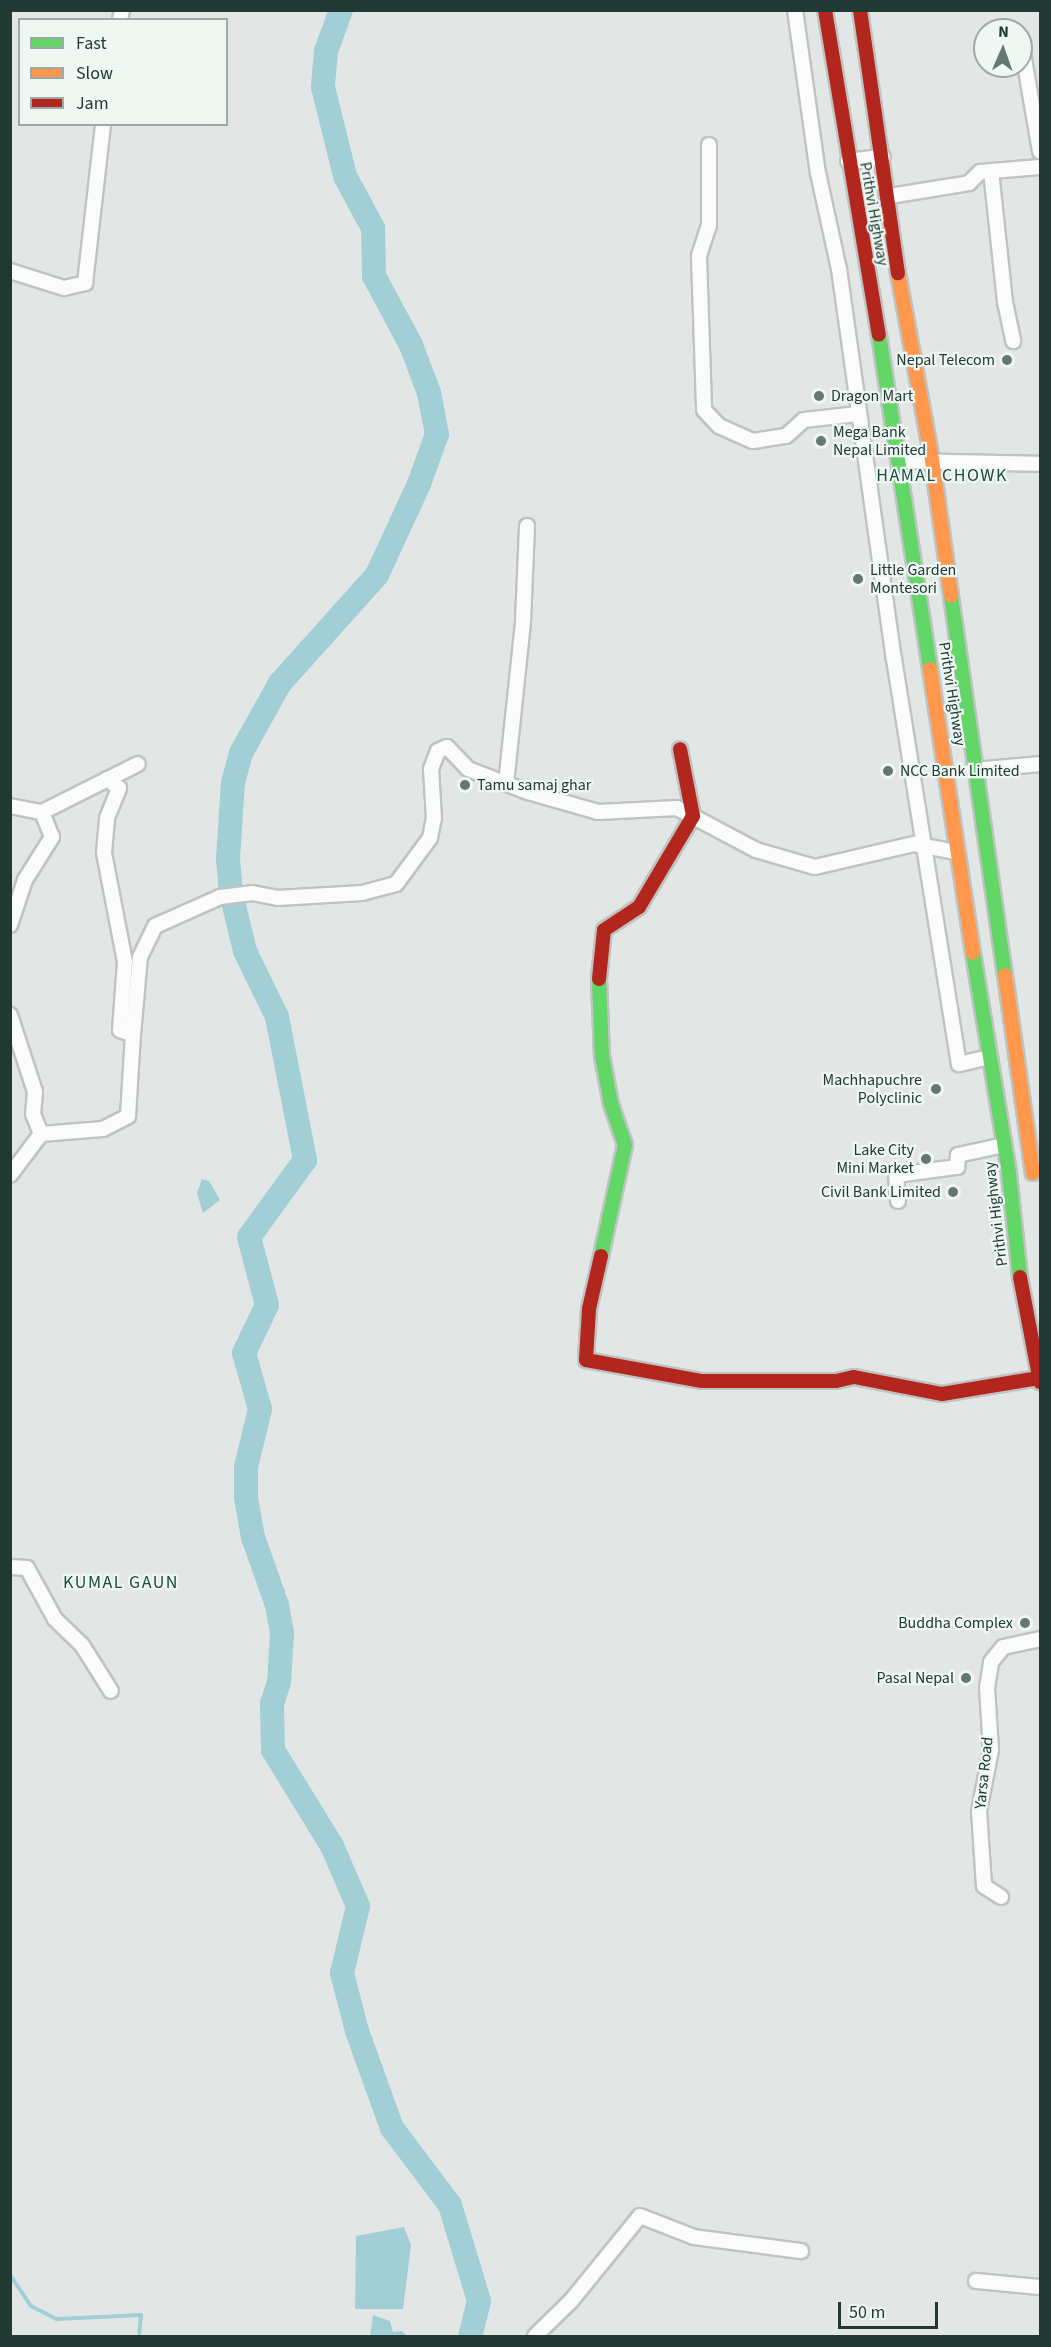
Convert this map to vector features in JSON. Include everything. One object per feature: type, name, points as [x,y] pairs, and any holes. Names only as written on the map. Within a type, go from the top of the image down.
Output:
[{"type":"main road","name":"Prithvi Highway","points":[[825,10],[848,161],[900,461],[956,852],[1009,1174],[1019,1269],[1040,1380]]},
{"type":"main road","points":[[860,10],[890,196],[908,341],[932,460],[974,770],[1037,1173],[1009,1174]]},
{"type":"main road","points":[[680,749],[693,816],[639,907],[604,930],[598,995],[602,1056],[611,1104],[625,1145],[589,1309],[586,1360],[702,1381],[836,1381],[854,1377],[942,1394],[1040,1380]]},
{"type":"street","points":[[795,10],[818,173],[839,269],[858,414],[959,1064],[990,1057]]},
{"type":"street","points":[[1028,78],[1041,151]]},
{"type":"street","points":[[10,271],[64,288],[85,283],[103,126]]},
{"type":"street","points":[[709,145],[709,225],[699,256],[704,410],[719,426],[753,441],[786,436],[804,420],[858,414]]},
{"type":"street","points":[[848,161],[883,157]]},
{"type":"street","points":[[890,196],[969,183],[980,172],[1041,167]]},
{"type":"street","points":[[992,171],[1005,302],[1013,341]]},
{"type":"street","points":[[900,461],[1041,464]]},
{"type":"street","points":[[506,784],[523,622],[527,526]]},
{"type":"street","points":[[10,1175],[40,1134],[103,1129],[128,1116],[140,957],[155,926],[220,897],[252,893],[288,898],[362,893],[396,884],[430,838],[434,818],[431,769],[438,751],[447,747],[468,769],[506,784],[598,812],[676,808],[756,850],[815,867],[874,851],[924,846],[956,852]]},
{"type":"street","points":[[10,806],[42,812],[138,764]]},
{"type":"street","points":[[974,770],[1041,764]]},
{"type":"street","points":[[107,779],[119,788],[107,818],[104,853],[124,962],[120,1030],[133,1035]]},
{"type":"street","points":[[10,925],[25,880],[52,837],[42,812]]},
{"type":"street","points":[[10,1015],[35,1092],[33,1114],[40,1134]]},
{"type":"street","points":[[898,1201],[896,1175],[957,1167],[958,1155],[1004,1145]]},
{"type":"street","points":[[10,1567],[27,1568],[55,1619],[82,1645],[111,1691]]},
{"type":"street","name":"Yarsa Road","points":[[1001,1897],[984,1886],[979,1811],[991,1750],[987,1688],[991,1662],[1003,1647],[1041,1639]]},
{"type":"street","points":[[535,2337],[571,2301],[640,2216],[694,2237],[801,2251]]},
{"type":"street","points":[[976,2280],[1041,2287]]},
{"type":"water","points":[[202,1179],[209,1181],[220,1200],[203,1213],[197,1193]]},
{"type":"water","points":[[404,2227],[411,2245],[403,2309],[355,2309],[356,2236]]},
{"type":"water","points":[[373,2315],[390,2321],[393,2332],[402,2331],[407,2336],[370,2336]]},
{"type":"waterway","points":[[341,10],[326,51],[323,87],[345,176],[373,228],[374,276],[411,345],[429,393],[437,434],[419,484],[377,575],[280,683],[241,753],[233,783],[228,859],[231,893],[245,951],[277,1017],[305,1160],[249,1237],[267,1305],[244,1353],[260,1409],[246,1467],[246,1498],[253,1537],[277,1605],[282,1633],[279,1682],[272,1703],[273,1750],[332,1846],[358,1906],[342,1973],[357,2031],[392,2128],[450,2205],[479,2301],[470,2336]]},
{"type":"waterway","points":[[10,2275],[31,2306],[57,2319],[141,2315],[139,2336]]},
{"type":"traffic: fast","points":[[879,335],[930,669]]},
{"type":"traffic: fast","points":[[951,596],[1005,975]]},
{"type":"traffic: fast","points":[[973,953],[1009,1174],[1020,1277]]},
{"type":"traffic: fast","points":[[599,979],[602,1056],[611,1104],[625,1145],[601,1256]]},
{"type":"traffic: slow","points":[[898,273],[932,460],[951,596]]},
{"type":"traffic: slow","points":[[930,669],[973,953]]},
{"type":"traffic: slow","points":[[1005,975],[1033,1173]]},
{"type":"traffic: jam","points":[[825,10],[879,335]]},
{"type":"traffic: jam","points":[[860,10],[898,273]]},
{"type":"traffic: jam","points":[[599,979],[604,930],[639,907],[693,816],[680,749]]},
{"type":"traffic: jam","points":[[601,1256],[589,1309],[586,1360],[702,1381],[836,1381],[854,1377],[942,1394],[1039,1378]]},
{"type":"traffic: jam","points":[[1020,1277],[1040,1382]]},
{"type":"place","name":"Nepal Telecom","points":[[1007,360]]},
{"type":"place","name":"Dragon Mart","points":[[819,396]]},
{"type":"place","name":"Mega Bank Nepal Limited","points":[[821,441]]},
{"type":"place","name":"Little Garden Montesori","points":[[858,579]]},
{"type":"place","name":"NCC Bank Limited","points":[[888,771]]},
{"type":"place","name":"Tamu samaj ghar","points":[[465,785]]},
{"type":"place","name":"Machhapuchre Polyclinic","points":[[936,1089]]},
{"type":"place","name":"Lake City Mini Market","points":[[926,1159]]},
{"type":"place","name":"Civil Bank Limited","points":[[953,1192]]},
{"type":"place","name":"Buddha Complex","points":[[1025,1623]]},
{"type":"place","name":"Pasal Nepal","points":[[966,1678]]},
{"type":"district","name":"HAMAL CHOWK","points":[[942,476]]},
{"type":"district","name":"KUMAL GAUN","points":[[121,1583]]}]
